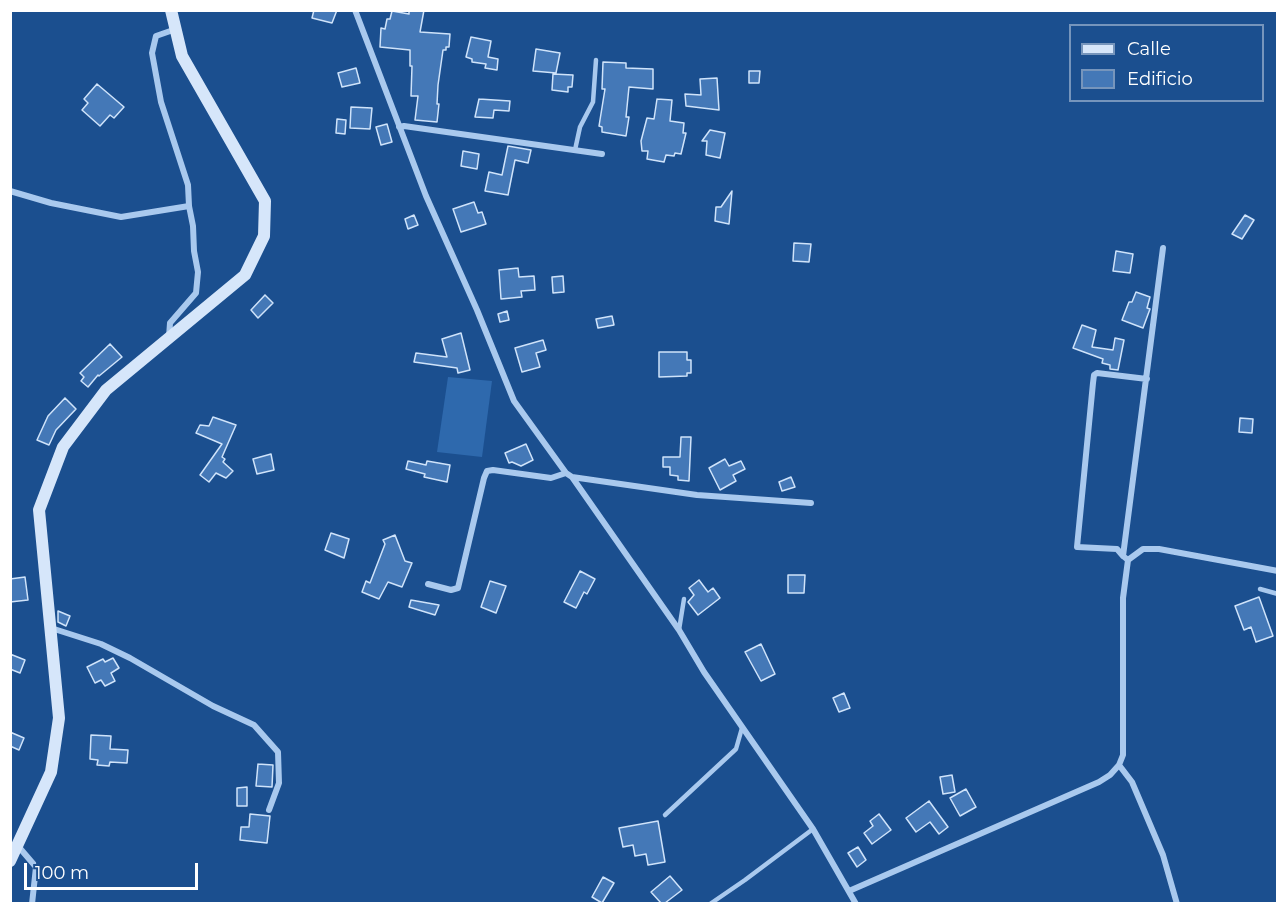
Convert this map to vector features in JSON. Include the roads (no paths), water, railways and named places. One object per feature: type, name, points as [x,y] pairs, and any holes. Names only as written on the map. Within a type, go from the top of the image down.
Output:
[{"type":"main road","points":[[10,861],[51,772],[59,718],[39,510],[63,447],[106,390],[245,275],[264,236],[265,201],[182,56],[171,10]]},
{"type":"street","points":[[355,10],[426,196],[514,400],[679,630],[704,672],[813,829],[856,903]]},
{"type":"street","points":[[169,338],[170,323],[196,293],[198,272],[188,185],[161,102],[152,53],[156,36],[176,29]]},
{"type":"street","points":[[399,127],[432,129],[602,154]]},
{"type":"street","points":[[10,191],[51,203],[121,217],[189,206]]},
{"type":"street","points":[[849,891],[1099,782],[1119,765],[1123,754],[1125,558],[1162,248]]},
{"type":"street","points":[[1125,558],[1117,549],[1077,547],[1093,383],[1097,373],[1147,379]]},
{"type":"street","points":[[428,584],[451,590],[458,588],[483,478],[488,471],[551,478],[569,475],[697,495],[811,503]]},
{"type":"street","points":[[1125,558],[1143,549],[1159,549],[1278,571]]},
{"type":"street","points":[[51,628],[101,644],[213,706],[254,725],[278,752],[279,783],[269,810]]},
{"type":"street","points":[[1119,765],[1132,782],[1163,855],[1177,903]]},
{"type":"street","points":[[17,846],[36,867],[32,903]]},
{"type":"lane","points":[[575,150],[580,127],[593,102],[596,60]]},
{"type":"lane","points":[[1260,590],[1278,594]]},
{"type":"lane","points":[[679,630],[684,599]]},
{"type":"lane","points":[[665,815],[736,749],[742,728]]},
{"type":"lane","points":[[710,903],[746,880],[813,829]]}]
